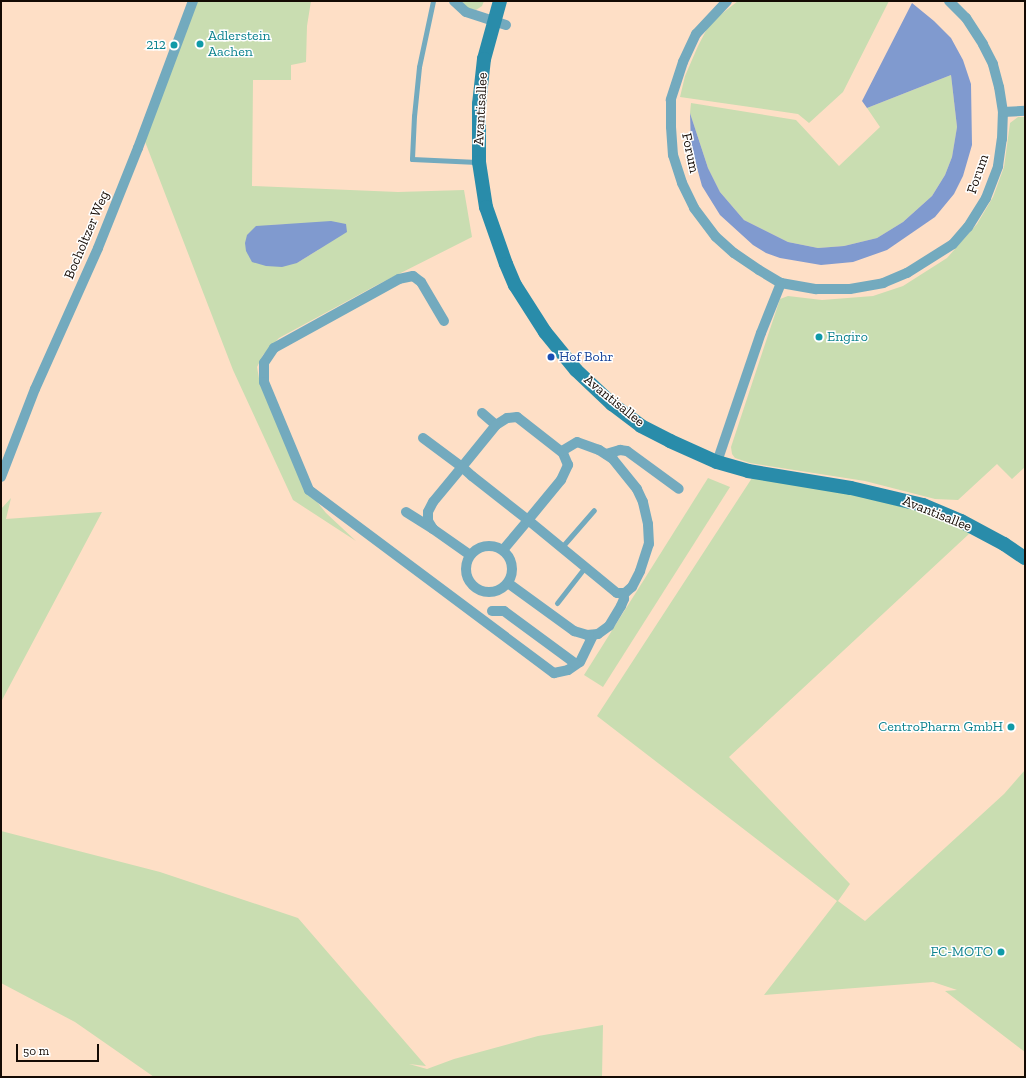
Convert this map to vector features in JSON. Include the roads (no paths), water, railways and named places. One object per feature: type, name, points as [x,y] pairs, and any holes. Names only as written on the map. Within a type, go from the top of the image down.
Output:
[{"type":"street","name":"Bocholtzer Weg","points":[[1,478],[35,389],[98,248],[138,148],[193,1]]},
{"type":"street","points":[[454,1],[466,12],[500,23]]},
{"type":"street","name":"Avantisallee","points":[[500,1],[500,23],[482,76],[479,111],[479,162],[486,207],[506,264],[530,310],[559,351],[598,392],[642,426],[670,441],[717,462],[748,471],[851,488],[923,505],[979,531],[1004,544],[1025,558]]},
{"type":"street","name":"Forum","points":[[727,1],[696,34],[683,62],[671,100],[673,155],[682,183],[694,208],[716,236],[734,253],[782,283],[823,289],[850,289],[883,283],[908,273],[944,251],[968,227],[986,198],[998,166],[1002,139],[1003,112],[1000,87],[993,64],[983,44],[966,18],[949,1]]},
{"type":"street","points":[[1003,112],[1025,111]]},
{"type":"street","points":[[444,321],[422,282],[413,276],[399,279],[274,348],[264,363],[264,382],[309,490],[373,536],[554,673],[568,670],[580,662],[593,635]]},
{"type":"street","points":[[717,462],[761,334],[782,283]]},
{"type":"street","points":[[482,413],[496,425]]},
{"type":"street","points":[[416,518],[423,517],[428,512],[433,502],[496,425],[507,418],[517,417],[562,451],[567,459],[568,465],[566,473],[503,550]]},
{"type":"street","points":[[423,438],[462,467],[617,593],[623,594],[629,591],[640,571],[649,544],[648,524],[643,502],[637,488],[627,474],[606,454],[588,444],[577,442],[562,451]]},
{"type":"street","points":[[606,454],[620,450],[627,451],[679,489]]},
{"type":"street","points":[[406,512],[434,529],[470,555]]},
{"type":"street","points":[[428,512],[428,521],[434,529]]},
{"type":"street","points":[[485,546],[494,546],[503,550],[509,557],[512,566],[512,575],[508,583],[501,589],[489,592],[474,588],[468,581],[465,568],[470,555],[476,549],[485,546]]},
{"type":"street","points":[[508,583],[578,634],[593,635],[609,626],[621,606],[624,599],[623,594]]},
{"type":"street","points":[[484,621],[492,611],[489,592]]},
{"type":"street","points":[[492,611],[504,611],[576,664]]},
{"type":"lane","points":[[433,1],[419,67],[414,116],[412,159],[479,162]]},
{"type":"lane","points":[[561,548],[594,510]]},
{"type":"lane","points":[[557,603],[585,567]]},
{"type":"water","points":[[912,3],[934,21],[951,38],[963,60],[971,84],[972,145],[963,176],[954,194],[935,217],[887,250],[853,262],[821,265],[780,258],[766,253],[753,245],[720,215],[702,186],[691,146],[690,113],[708,168],[720,192],[744,220],[788,242],[818,248],[844,246],[877,238],[903,222],[932,196],[945,175],[952,157],[957,127],[951,75],[867,108],[862,101]]},
{"type":"water","points":[[331,221],[346,224],[347,232],[297,263],[282,267],[266,266],[252,262],[246,251],[245,243],[247,235],[256,226]]},
{"type":"place","name":"Adlerstein Aachen","points":[[200,44]]},
{"type":"place","name":"212","points":[[174,45]]},
{"type":"place","name":"Engiro","points":[[819,337]]},
{"type":"place","name":"Hof Bohr","points":[[551,357]]},
{"type":"place","name":"CentroPharm GmbH","points":[[1011,727]]},
{"type":"place","name":"FC-MOTO","points":[[1001,952]]}]
